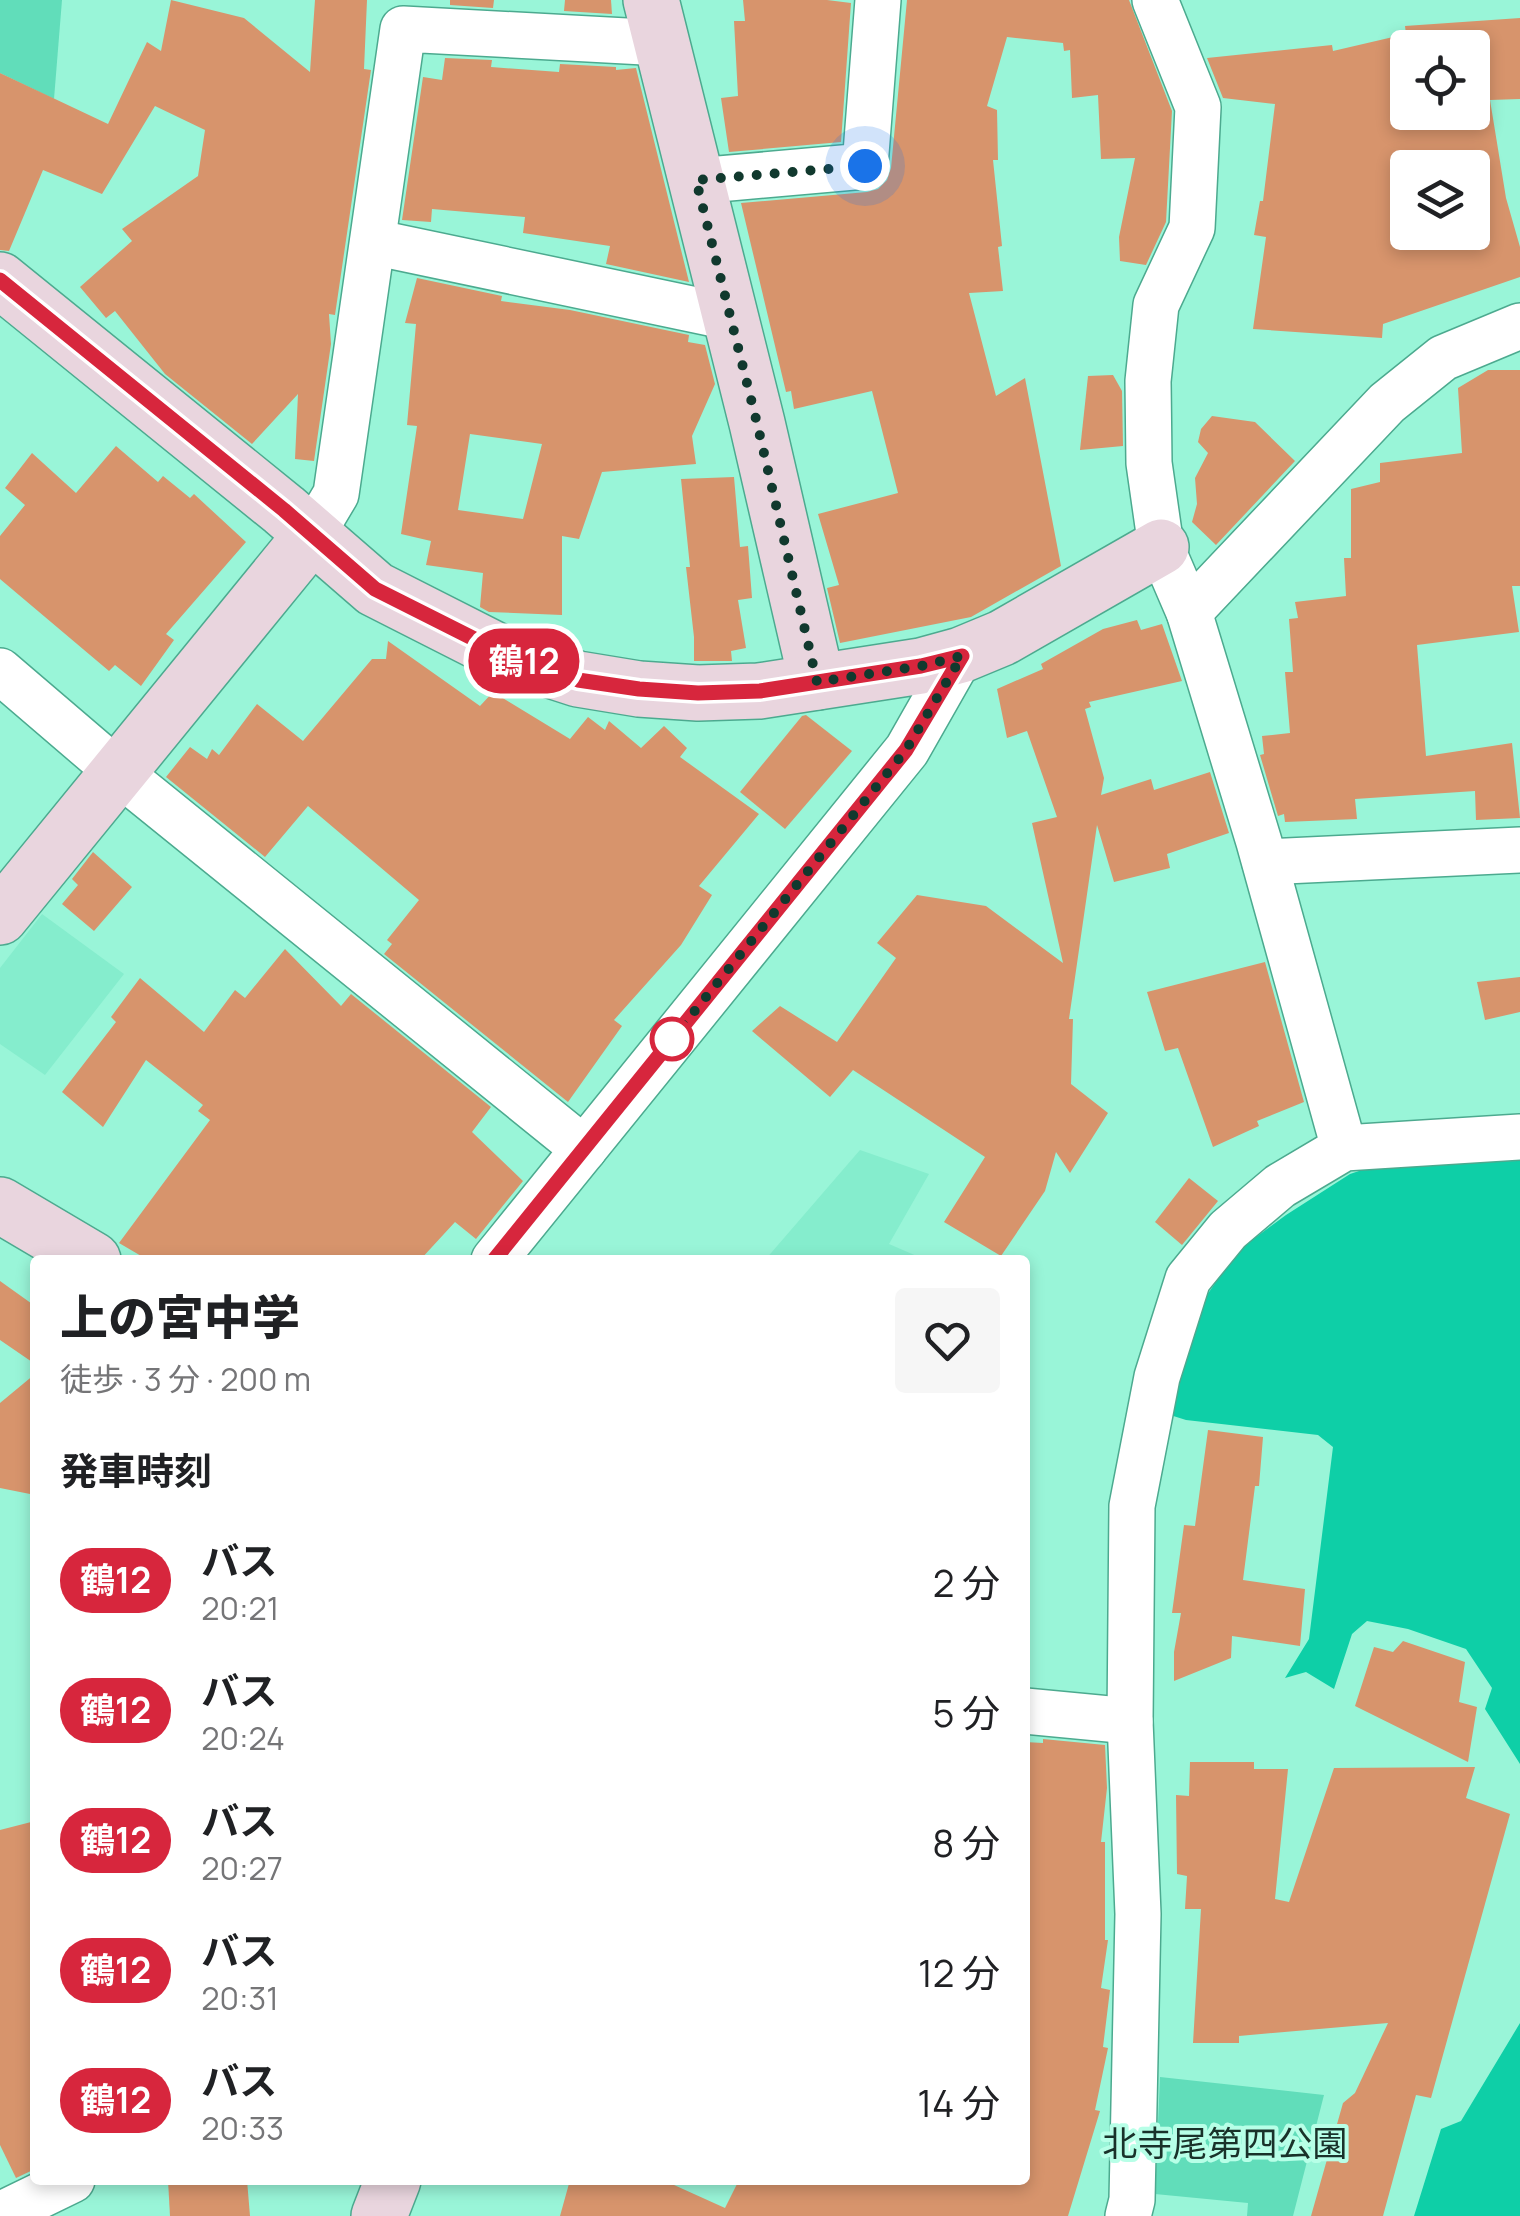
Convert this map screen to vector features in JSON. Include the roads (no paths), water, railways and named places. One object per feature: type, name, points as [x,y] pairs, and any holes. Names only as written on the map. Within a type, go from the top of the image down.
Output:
[{"type":"street","points":[[696,180],[865,166],[878,0]]},
{"type":"street","points":[[1155,0],[1198,106],[1192,228],[1156,305],[1148,381],[1149,463],[1162,547],[1188,612],[1264,862],[1344,1148]]},
{"type":"street","points":[[0,916],[312,536],[336,494],[403,30],[657,22],[817,682]]},
{"type":"street","points":[[372,242],[729,317]]},
{"type":"street","points":[[0,280],[375,589],[508,656],[578,680],[698,693],[760,691],[921,666],[962,656],[1002,638],[1162,547]]},
{"type":"street","points":[[1188,612],[1387,403],[1443,358],[1520,326]]},
{"type":"street","points":[[498,1255],[906,750],[962,656]]},
{"type":"street","points":[[0,672],[584,1148]]},
{"type":"street","points":[[1264,862],[1520,850]]},
{"type":"street","points":[[1128,2216],[1132,2200],[1138,1914],[1130,1722],[1132,1506],[1157,1377],[1188,1280],[1228,1230],[1280,1186],[1344,1148],[1520,1136]]},
{"type":"street","points":[[0,1204],[85,1255]]},
{"type":"street","points":[[1030,1712],[1130,1722]]},
{"type":"street","points":[[2,2209],[60,2185]]},
{"type":"street","points":[[379,2216],[391,2185]]},
{"type":"park label","name":"北寺尾第四公園","points":[[1225,2143]]}]
